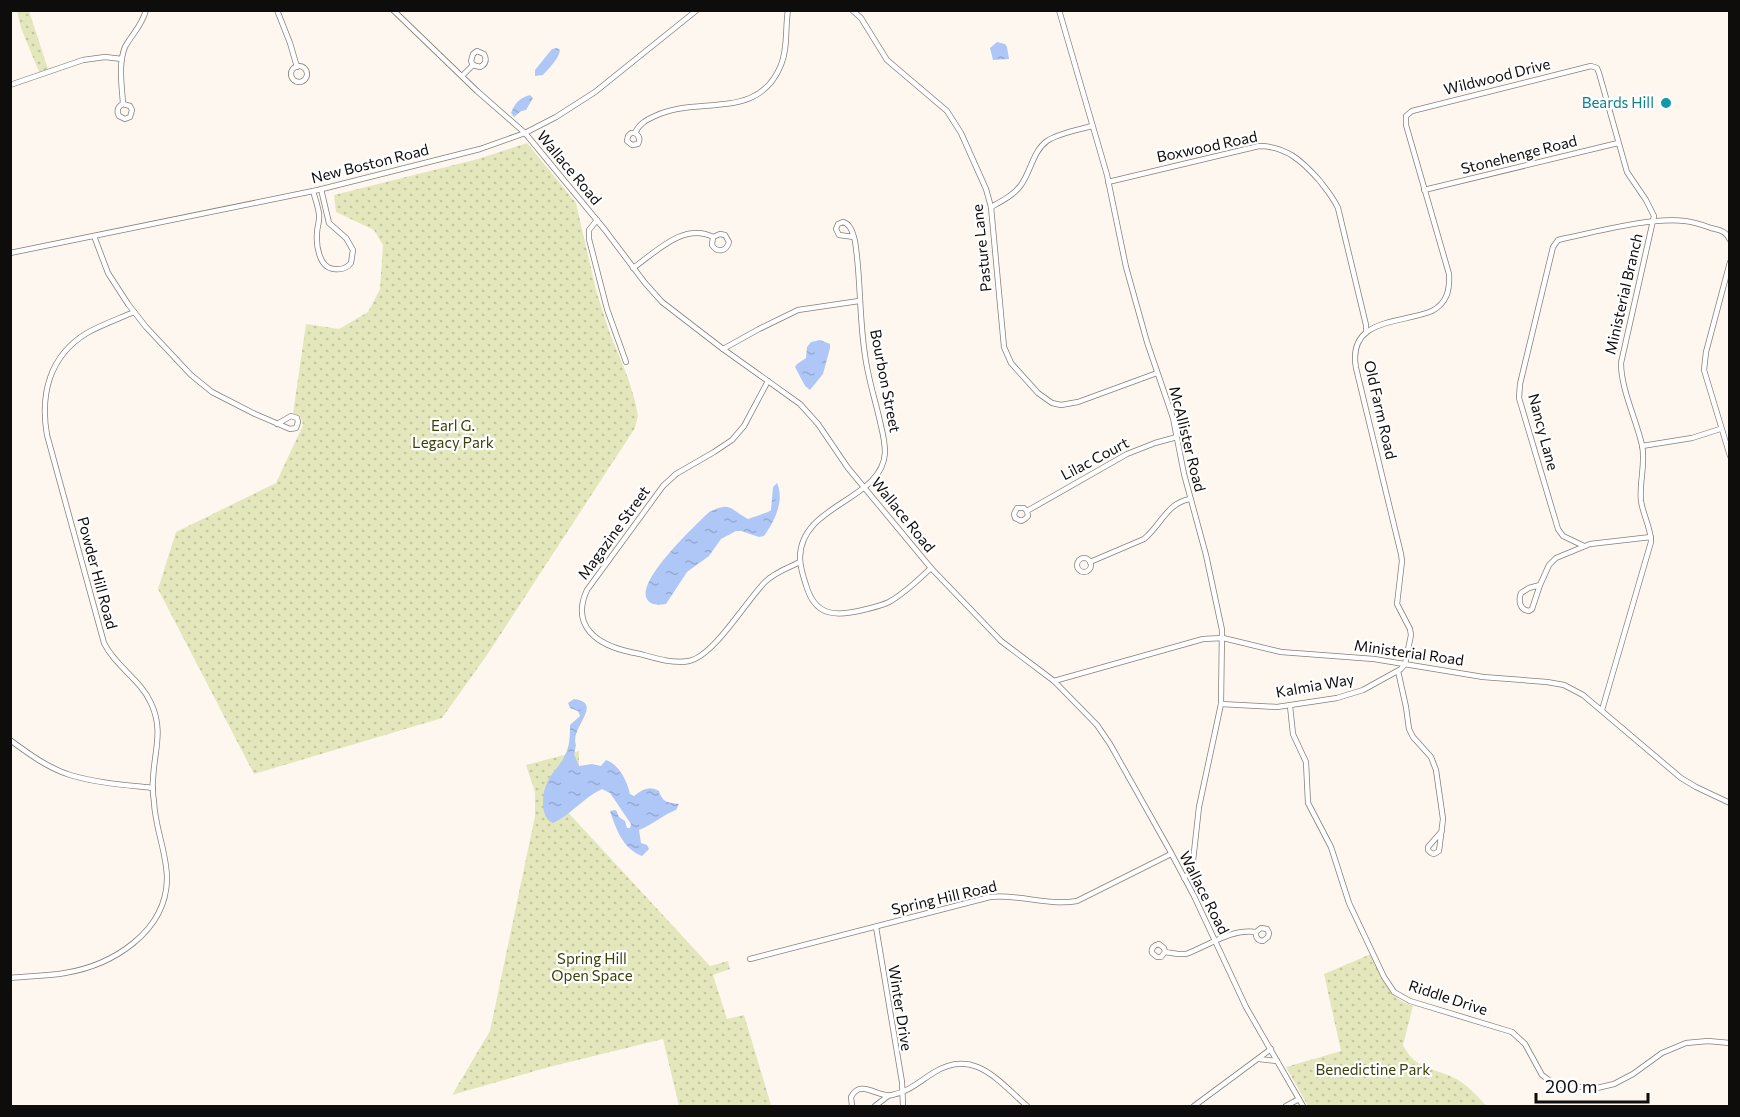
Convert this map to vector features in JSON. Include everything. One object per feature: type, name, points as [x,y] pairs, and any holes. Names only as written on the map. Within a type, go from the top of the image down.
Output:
[{"type":"street","points":[[123,104],[122,59],[146,10]]},
{"type":"street","points":[[277,10],[297,67]]},
{"type":"street","name":"New Boston Road","points":[[10,253],[321,189],[480,149],[525,133],[568,110],[595,92],[697,10]]},
{"type":"street","points":[[635,133],[644,122],[668,111],[686,107],[736,104],[760,93],[773,80],[782,64],[788,10]]},
{"type":"street","name":"Pasture Lane","points":[[852,10],[861,18],[887,60],[941,105],[953,118],[962,133],[982,179],[991,207],[1004,347],[1011,363],[1038,393],[1052,403],[1070,404],[1157,373]]},
{"type":"street","name":"McAllister Road","points":[[1059,10],[1108,182],[1126,267],[1157,373],[1173,418],[1190,499],[1206,555],[1223,638],[1221,704],[1197,816],[1193,861],[1189,873],[1184,878]]},
{"type":"street","name":"Wallace Road","points":[[394,11],[525,133],[662,302],[790,396],[809,414],[840,457],[931,568],[1001,642],[1054,681],[1088,714],[1102,732],[1171,854],[1246,1007],[1303,1107]]},
{"type":"street","points":[[10,85],[83,60],[105,57],[122,59]]},
{"type":"street","points":[[462,76],[473,65]]},
{"type":"street","name":"Wildwood Drive","points":[[1424,190],[1406,126],[1407,114],[1571,70],[1594,67]]},
{"type":"street","name":"Ministerial Branch","points":[[1594,67],[1599,73],[1628,172],[1651,207],[1654,221],[1621,363],[1623,381],[1642,446],[1641,501],[1651,537]]},
{"type":"street","points":[[991,207],[1021,186],[1036,154],[1045,143],[1059,136],[1092,126]]},
{"type":"street","name":"Stonehenge Road","points":[[1424,190],[1618,143]]},
{"type":"street","name":"Boxwood Road","points":[[1108,182],[1259,146],[1276,148],[1293,155],[1306,166],[1329,193],[1338,208],[1366,331]]},
{"type":"street","points":[[313,190],[319,214],[317,235],[320,257],[329,268],[337,270],[351,263],[353,250],[346,238],[329,223],[321,189]]},
{"type":"street","points":[[1366,331],[1432,311],[1444,302],[1448,294],[1449,274],[1424,190]]},
{"type":"street","points":[[597,220],[589,230],[589,239],[607,309],[626,362]]},
{"type":"street","points":[[1654,221],[1693,222],[1725,232],[1730,240]]},
{"type":"street","name":"Nancy Lane","points":[[1584,546],[1563,536],[1558,529],[1520,398],[1520,384],[1552,251],[1558,240],[1654,221]]},
{"type":"street","points":[[633,268],[686,234],[698,233],[713,237]]},
{"type":"street","points":[[94,236],[108,273],[134,312],[191,375],[230,402],[277,424]]},
{"type":"street","name":"Bourbon Street","points":[[854,237],[865,356],[885,453],[876,476],[865,487]]},
{"type":"street","points":[[1730,262],[1704,361],[1705,375],[1730,456]]},
{"type":"street","points":[[723,349],[759,328],[798,310],[859,301]]},
{"type":"street","name":"Powder Hill Road","points":[[10,978],[64,973],[107,960],[130,946],[146,931],[159,912],[164,899],[167,882],[166,864],[156,821],[153,788],[159,736],[154,710],[141,687],[113,659],[104,644],[47,435],[44,414],[45,396],[51,375],[65,352],[84,335],[134,312]]},
{"type":"street","name":"Old Farm Road","points":[[1366,331],[1357,345],[1355,362],[1401,554],[1397,600],[1411,632],[1405,664]]},
{"type":"street","name":"Magazine Street","points":[[768,381],[744,426],[732,440],[676,474],[663,486],[588,590],[581,606],[582,615],[589,631],[611,646],[662,659],[688,661],[704,654],[711,647],[764,582],[778,572],[800,562]]},
{"type":"street","points":[[1642,446],[1692,438],[1720,429]]},
{"type":"street","name":"Lilac Court","points":[[1027,511],[1127,454],[1177,437]]},
{"type":"street","points":[[865,487],[814,524],[805,538],[800,562],[807,590],[815,605],[823,611],[840,614],[887,603],[931,568]]},
{"type":"street","points":[[1090,562],[1144,539],[1173,506],[1180,501],[1190,499]]},
{"type":"street","points":[[1540,585],[1521,593],[1520,601],[1525,610],[1532,609],[1540,585],[1553,560],[1595,543],[1651,537],[1602,710]]},
{"type":"street","name":"Ministerial Road","points":[[1054,681],[1203,639],[1223,638],[1281,652],[1356,657],[1492,678],[1556,683],[1576,690],[1681,778],[1730,803]]},
{"type":"street","name":"Kalmia Way","points":[[1221,704],[1277,707],[1354,694],[1398,671],[1405,664]]},
{"type":"street","points":[[1398,671],[1409,729],[1435,765],[1443,815],[1442,831],[1439,851],[1431,854],[1428,846],[1442,831]]},
{"type":"street","name":"Riddle Drive","points":[[1290,706],[1293,734],[1306,762],[1308,803],[1327,839],[1349,903],[1384,977],[1394,992],[1410,1001],[1512,1032],[1525,1044],[1542,1075],[1553,1083],[1565,1086],[1597,1088],[1614,1084],[1630,1077],[1669,1049],[1686,1043],[1708,1041],[1730,1043]]},
{"type":"street","points":[[10,740],[46,764],[70,775],[153,788]]},
{"type":"street","name":"Spring Hill Road","points":[[750,959],[990,897],[1077,901],[1171,854]]},
{"type":"street","name":"Winter Drive","points":[[876,927],[903,1092],[903,1107]]},
{"type":"street","points":[[1165,952],[1186,954],[1239,932],[1256,932]]},
{"type":"street","points":[[1194,1107],[1270,1049]]},
{"type":"street","points":[[1259,1059],[1278,1061]]},
{"type":"street","points":[[875,1107],[888,1096],[903,1092],[940,1069],[966,1063],[990,1073],[1027,1107]]},
{"type":"street","points":[[852,1107],[851,1097],[856,1090],[861,1088],[888,1096]]},
{"type":"street","points":[[1286,1107],[1299,1099]]},
{"type":"green space","points":[[17,11],[29,11],[48,69],[39,72],[21,28]]},
{"type":"green space","name":"Earl G. Legacy Park","points":[[527,143],[576,203],[596,290],[635,401],[638,416],[635,428],[487,655],[442,718],[254,774],[158,589],[176,532],[276,483],[303,425],[301,418],[293,413],[306,324],[339,329],[368,312],[380,289],[383,245],[374,230],[336,212],[334,195],[478,159]]},
{"type":"green space","name":"Spring Hill Open Space","points":[[579,751],[579,785],[563,807],[710,966],[728,961],[730,969],[713,975],[727,1019],[744,1015],[771,1105],[679,1106],[663,1039],[549,1067],[452,1095],[490,1031],[535,816],[535,792],[526,765]]},
{"type":"green space","name":"Benedictine Park","points":[[1371,954],[1386,986],[1396,997],[1413,1006],[1403,1045],[1408,1054],[1420,1065],[1462,1082],[1486,1106],[1308,1106],[1286,1067],[1341,1051],[1324,974]]},
{"type":"water","points":[[997,42],[1005,44],[1009,59],[993,60],[990,48]]},
{"type":"water","points":[[552,49],[560,50],[553,63],[543,75],[535,76],[535,70]]},
{"type":"water","points":[[530,95],[533,98],[526,110],[514,117],[511,113],[516,104],[520,99]]},
{"type":"water","points":[[820,340],[830,344],[830,348],[823,374],[810,390],[805,386],[795,367],[806,358],[807,347],[811,342]]},
{"type":"water","points":[[777,483],[779,504],[775,518],[764,536],[759,537],[736,531],[721,539],[709,556],[687,572],[666,604],[654,604],[647,600],[647,588],[660,565],[709,512],[726,507],[748,519],[768,512],[771,510],[773,487]]},
{"type":"water","points":[[574,699],[583,701],[586,705],[586,711],[575,738],[574,754],[579,766],[592,764],[601,766],[606,760],[615,765],[622,774],[630,794],[634,796],[643,790],[652,788],[659,791],[666,801],[679,804],[676,810],[639,830],[641,843],[647,845],[649,849],[642,856],[630,849],[621,838],[610,811],[616,810],[619,817],[625,821],[627,828],[630,828],[631,824],[610,793],[602,789],[553,823],[545,816],[543,797],[546,785],[566,753],[570,725],[580,716],[578,711],[570,708],[568,703]]},
{"type":"place","name":"Beards Hill","points":[[1666,103]]}]
